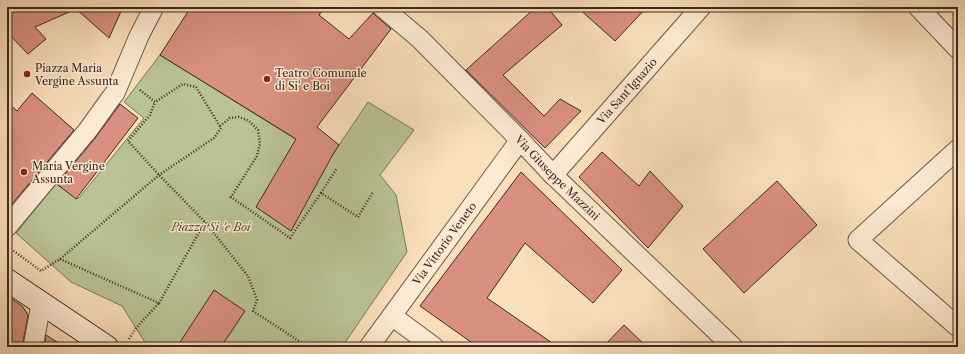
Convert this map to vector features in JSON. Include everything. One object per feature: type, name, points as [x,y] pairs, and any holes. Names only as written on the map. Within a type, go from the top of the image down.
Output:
[{"type":"street","points":[[7,227],[88,130],[115,93],[139,36],[154,7]]},
{"type":"street","name":"Via Giuseppe Mazzini","points":[[382,7],[420,39],[553,175],[733,347]]},
{"type":"street","name":"Via Sant'Ignazio","points":[[553,175],[701,7]]},
{"type":"street","points":[[918,7],[958,49]]},
{"type":"street","name":"Via Vittorio Veneto","points":[[369,347],[520,140]]},
{"type":"street","points":[[958,148],[858,240],[958,327]]},
{"type":"street","points":[[7,280],[107,347]]},
{"type":"street","points":[[32,347],[41,304]]},
{"type":"street","points":[[392,316],[434,347]]},
{"type":"path","points":[[122,76],[155,102]]},
{"type":"path","points":[[7,246],[41,271],[60,259],[159,176],[214,138],[222,128],[196,87],[183,84],[155,102],[150,115],[128,141],[159,176],[205,222],[248,276],[258,300],[253,311],[308,347]]},
{"type":"path","points":[[220,126],[230,118],[239,117],[249,121],[258,130],[260,143],[257,156],[231,197],[290,238],[337,168]]},
{"type":"path","points":[[321,193],[358,217],[373,192]]},
{"type":"path","points":[[136,347],[127,342],[136,328],[159,303],[205,222]]},
{"type":"path","points":[[60,259],[159,303]]},
{"type":"green space","name":"Piazza Si ’e Boi","points":[[160,55],[329,160],[368,102],[414,130],[380,175],[396,195],[407,252],[342,347],[148,347],[122,306],[71,282],[16,233],[56,184],[78,199],[144,118],[124,102]]},
{"type":"building","points":[[7,7],[123,7],[109,38],[76,9],[35,27],[46,39],[28,54],[7,32]]},
{"type":"building","name":"Teatro Comunale di Si' e Boi","points":[[191,7],[325,7],[319,15],[349,39],[373,13],[391,29],[317,127],[339,145],[291,231],[256,207],[296,139],[160,55]]},
{"type":"building","points":[[536,7],[547,7],[562,25],[503,75],[544,116],[560,99],[581,111],[545,148],[466,70]]},
{"type":"building","points":[[577,7],[647,7],[615,41]]},
{"type":"building","name":"Maria Vergine Assunta","points":[[32,93],[74,130],[7,210],[7,102],[17,111]]},
{"type":"building","points":[[120,104],[138,118],[76,199],[57,184],[96,137]]},
{"type":"building","points":[[602,152],[639,186],[650,171],[683,206],[648,248],[579,177]]},
{"type":"building","points":[[521,172],[622,270],[593,303],[525,243],[487,298],[558,347],[478,347],[420,306]]},
{"type":"building","points":[[777,181],[817,225],[744,293],[703,249]]},
{"type":"building","points":[[214,290],[245,311],[221,347],[177,347]]},
{"type":"building","points":[[7,295],[23,307],[28,315],[22,347],[7,347]]},
{"type":"building","points":[[624,325],[647,347],[603,347]]},
{"type":"building","points":[[46,335],[65,347],[44,347]]},
{"type":"place","name":"Piazza Maria Vergine Assunta","points":[[27,74]]},
{"type":"place","name":"Teatro Comunale di Si' e Boi","points":[[267,79]]},
{"type":"place","name":"Maria Vergine Assunta","points":[[24,172]]}]
